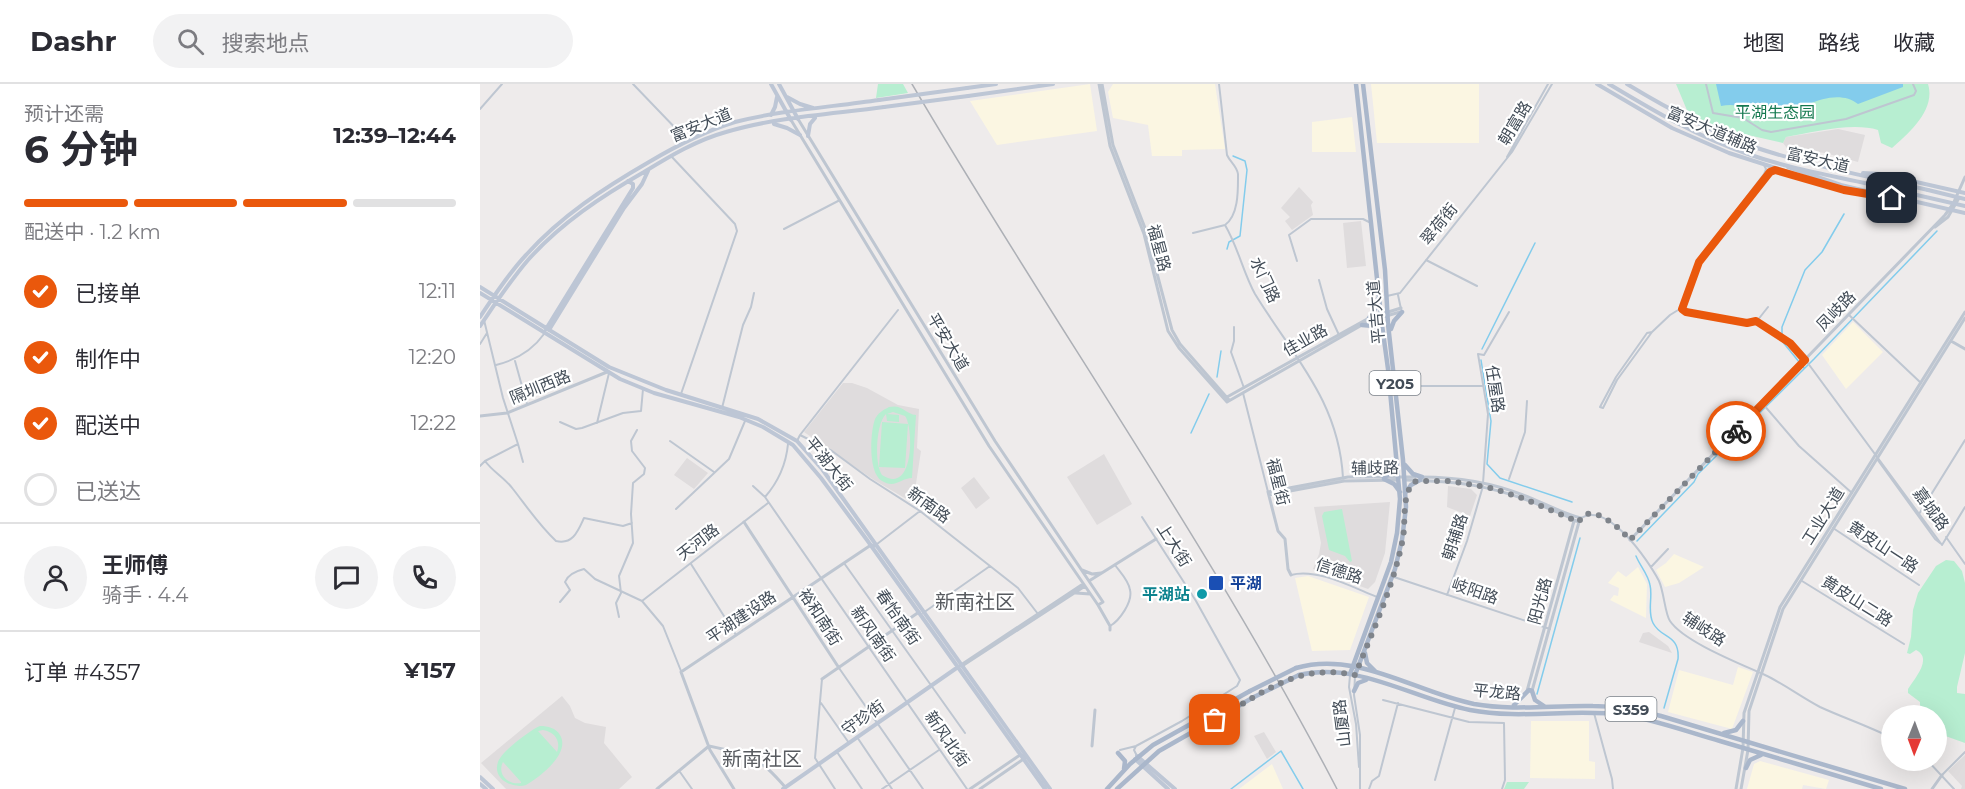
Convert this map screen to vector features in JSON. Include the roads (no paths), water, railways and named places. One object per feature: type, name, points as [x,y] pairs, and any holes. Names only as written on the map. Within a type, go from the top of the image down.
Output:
[{"type":"main road","name":"平安大道","points":[[771,84],[791,120]]},
{"type":"main road","name":"平安大道","points":[[779,84],[798,119]]},
{"type":"main road","name":"富安大道","points":[[480,327],[482,319],[525,255],[547,234],[590,199],[633,171],[683,143],[737,122],[767,116],[996,84]]},
{"type":"main road","name":"富安大道","points":[[495,299],[550,238],[593,203],[651,167],[718,134],[817,116],[1053,84]]},
{"type":"main road","name":"平吉大道","points":[[1356,84],[1383,333],[1401,460]]},
{"type":"main road","name":"平吉大道","points":[[1355,667],[1365,648],[1393,576],[1404,530],[1396,386],[1363,84]]},
{"type":"main road","name":"富安大道","points":[[1609,84],[1685,128],[1759,158],[1965,207]]},
{"type":"main road","name":"富安大道","points":[[1627,84],[1683,116],[1739,141],[1789,157],[1965,199]]},
{"type":"main road","name":"富安大道辅路","points":[[1598,85],[1687,135],[1764,165],[1844,190],[1900,198],[1963,213]]},
{"type":"main road","points":[[767,116],[775,110],[776,93]]},
{"type":"main road","points":[[784,94],[800,104],[820,108]]},
{"type":"main road","points":[[808,136],[810,124],[817,116]]},
{"type":"main road","points":[[767,124],[782,126],[800,135]]},
{"type":"main road","points":[[1759,158],[1841,185],[1900,198]]},
{"type":"main road","points":[[546,331],[651,167]]},
{"type":"main road","points":[[1851,172],[1881,174],[1961,192]]},
{"type":"main road","points":[[546,331],[633,189],[633,184],[627,181]]},
{"type":"main road","points":[[1378,285],[1386,284]]},
{"type":"main road","name":"平湖大街","points":[[480,287],[608,373],[643,389],[722,409]]},
{"type":"main road","name":"平湖大街","points":[[480,293],[495,299]]},
{"type":"main road","points":[[1369,318],[1377,306],[1379,294]]},
{"type":"main road","points":[[1390,335],[1392,324],[1401,310]]},
{"type":"main road","points":[[1362,326],[1376,326],[1383,333]]},
{"type":"main road","name":"平湖大街","points":[[546,331],[609,367],[747,417],[796,441],[822,469],[873,546]]},
{"type":"main road","points":[[1385,346],[1391,345]]},
{"type":"main road","name":"平湖大街","points":[[747,417],[793,445],[821,478],[960,666],[1045,789]]},
{"type":"main road","points":[[1401,460],[1410,472],[1421,478],[1403,495],[1396,486],[1384,478],[1394,471],[1401,460]]},
{"type":"main road","name":"平吉大道","points":[[1353,674],[1394,553],[1403,495]]},
{"type":"main road","points":[[1365,648],[1367,663],[1380,674]]},
{"type":"main road","name":"平龙路","points":[[1107,789],[1136,757],[1164,738],[1296,668],[1321,664],[1355,667],[1466,702],[1508,707],[1595,706],[1635,710],[1905,789]]},
{"type":"main road","name":"守珍街","points":[[784,788],[960,666]]},
{"type":"main road","name":"平龙路","points":[[1117,789],[1159,751],[1254,697],[1299,675],[1321,672],[1353,674],[1456,707],[1491,713],[1594,713],[1639,718],[1881,789]]},
{"type":"main road","points":[[1354,691],[1359,682],[1371,680]]},
{"type":"main road","points":[[1508,707],[1518,703],[1530,691],[1535,700],[1546,707]]},
{"type":"main road","points":[[1719,733],[1733,732],[1743,722]]},
{"type":"main road","points":[[1119,751],[1125,761],[1123,771]]},
{"type":"main road","points":[[1746,768],[1753,758],[1767,755]]},
{"type":"main road","name":"平湖大街","points":[[1023,757],[1050,789]]},
{"type":"main road","points":[[1136,757],[1168,789]]},
{"type":"main road","points":[[1143,764],[1175,789]]},
{"type":"main road","points":[[480,777],[493,789]]},
{"type":"main road","points":[[480,784],[486,789]]},
{"type":"street","points":[[480,109],[502,84]]},
{"type":"street","points":[[633,84],[682,135],[694,138]]},
{"type":"street","name":"福星路","points":[[1100,84],[1113,145],[1145,228],[1172,330],[1180,344],[1227,400]]},
{"type":"street","points":[[1193,233],[1225,225],[1234,213],[1238,174],[1237,168],[1227,155],[1219,84]]},
{"type":"street","name":"朝富路","points":[[1505,160],[1515,148],[1550,84]]},
{"type":"street","points":[[1706,84],[1713,112],[1743,118],[1762,130],[1771,132],[1846,119],[1914,94],[1916,91],[1913,84]]},
{"type":"street","name":"平安大道","points":[[798,119],[983,422],[1103,602],[1098,605]]},
{"type":"street","name":"平安大道","points":[[791,120],[977,426],[1098,605],[1110,628]]},
{"type":"street","points":[[682,135],[683,143]]},
{"type":"street","points":[[671,156],[735,224],[737,231],[681,394]]},
{"type":"street","name":"翠荷街","points":[[1398,295],[1505,160]]},
{"type":"street","points":[[1602,408],[1617,380],[1652,332],[1670,315],[1682,309],[1694,273],[1708,249],[1764,174],[1766,169],[1764,165]]},
{"type":"street","points":[[1708,249],[1712,247],[1770,172],[1777,169]]},
{"type":"street","name":"凤岐路","points":[[1630,540],[1807,363],[1849,314],[1951,210],[1961,192],[1965,177]]},
{"type":"street","points":[[784,229],[840,200]]},
{"type":"street","points":[[1363,219],[1371,212]]},
{"type":"street","points":[[1297,261],[1289,235],[1311,219],[1363,219],[1372,224]]},
{"type":"street","name":"水门路","points":[[1225,225],[1236,244],[1255,294],[1319,393],[1330,415],[1340,446],[1343,478]]},
{"type":"street","points":[[1425,260],[1476,286]]},
{"type":"street","points":[[1319,280],[1327,309],[1340,334]]},
{"type":"street","points":[[722,409],[743,325],[754,293]]},
{"type":"street","points":[[1387,296],[1398,295],[1401,310]]},
{"type":"street","points":[[1682,309],[1686,312],[1747,323],[1756,321],[1768,307]]},
{"type":"street","points":[[796,441],[898,310]]},
{"type":"street","name":"佳业路","points":[[1297,360],[1369,318],[1401,310]]},
{"type":"street","name":"任屋路","points":[[1483,484],[1488,421],[1478,354],[1484,355],[1509,312]]},
{"type":"street","name":"工业大道","points":[[1745,749],[1743,722],[1778,613],[1950,340],[1965,312]]},
{"type":"street","points":[[1849,314],[1921,383]]},
{"type":"street","name":"佳业路","points":[[1227,400],[1381,315]]},
{"type":"street","name":"工业大道","points":[[1877,457],[1921,383],[1965,318]]},
{"type":"street","points":[[482,319],[496,364],[507,413],[523,462]]},
{"type":"street","name":"嘉城路","points":[[1756,321],[1790,343],[1942,545],[1946,537]]},
{"type":"street","name":"福星街","points":[[1234,327],[1231,352],[1243,390],[1276,526],[1286,542],[1288,569],[1291,576]]},
{"type":"street","points":[[496,364],[514,360],[537,344],[546,331]]},
{"type":"street","points":[[480,344],[487,333]]},
{"type":"street","points":[[1950,340],[1965,350]]},
{"type":"street","points":[[514,360],[527,404]]},
{"type":"street","points":[[597,423],[608,373]]},
{"type":"street","name":"隔圳西路","points":[[480,416],[507,413],[608,373]]},
{"type":"street","points":[[1396,386],[1483,386]]},
{"type":"street","points":[[560,422],[576,429],[623,413],[641,411],[643,389]]},
{"type":"street","points":[[1509,479],[1526,426],[1527,401]]},
{"type":"street","points":[[1764,406],[1799,446],[1853,494]]},
{"type":"street","points":[[676,509],[729,459],[747,417]]},
{"type":"street","points":[[977,426],[983,422]]},
{"type":"street","points":[[619,618],[616,603],[621,593],[620,576],[633,543],[633,483],[644,474],[645,468],[633,450],[631,441],[637,430]]},
{"type":"street","name":"新南路","points":[[800,435],[832,451],[920,512],[1023,593],[1038,614]]},
{"type":"street","points":[[1918,515],[1965,440]]},
{"type":"street","points":[[670,441],[715,473]]},
{"type":"street","points":[[765,497],[782,473],[788,441]]},
{"type":"street","points":[[480,466],[485,461],[518,444]]},
{"type":"street","points":[[485,461],[512,487],[524,506],[556,541],[569,541],[575,536],[584,519],[623,526],[632,523]]},
{"type":"street","points":[[1268,493],[1343,478],[1402,478]]},
{"type":"street","name":"辅歧路","points":[[1268,493],[1344,481],[1384,478]]},
{"type":"street","name":"辅歧路","points":[[1402,478],[1483,484],[1580,520]]},
{"type":"street","name":"朝辅路","points":[[1447,595],[1467,541],[1483,484]]},
{"type":"street","name":"新风南街","points":[[753,486],[765,497],[907,703]]},
{"type":"street","name":"工业大道","points":[[1798,581],[1853,494]]},
{"type":"street","name":"天河路","points":[[642,601],[768,502]]},
{"type":"street","points":[[1965,507],[1946,537],[1965,564]]},
{"type":"street","points":[[873,546],[920,512]]},
{"type":"street","name":"辅岐路","points":[[1580,520],[1590,513],[1618,527],[1659,581],[1666,602],[1667,615],[1672,623],[1696,641],[1820,706],[1881,732]]},
{"type":"street","name":"上大街","points":[[1136,746],[1238,686],[1240,680],[1196,601],[1142,517]]},
{"type":"street","name":"阳光路","points":[[1548,629],[1575,518]]},
{"type":"street","name":"阳光路","points":[[1530,691],[1580,520]]},
{"type":"street","name":"裕和南街","points":[[744,522],[839,668],[923,789]]},
{"type":"street","name":"黄皮山一路","points":[[1833,528],[1919,585]]},
{"type":"street","name":"守珍街","points":[[960,666],[1156,539]]},
{"type":"street","name":"平湖建设路","points":[[681,672],[873,546]]},
{"type":"street","points":[[1650,567],[1668,549]]},
{"type":"street","name":"春怡南街","points":[[844,563],[965,733]]},
{"type":"street","points":[[690,564],[736,635]]},
{"type":"street","points":[[1110,628],[1127,605],[1131,594],[1115,565]]},
{"type":"street","points":[[835,789],[815,759],[822,679],[990,566]]},
{"type":"street","points":[[560,602],[570,590],[565,582],[567,578],[575,571],[585,569],[595,579],[642,601],[663,626],[709,746],[718,766],[734,789]]},
{"type":"street","points":[[1081,570],[1092,574],[1103,573]]},
{"type":"street","name":"信德路","points":[[1291,576],[1301,573],[1313,574],[1378,597]]},
{"type":"street","points":[[1077,575],[1078,583],[1075,591],[1091,595]]},
{"type":"street","name":"岐阳路","points":[[1393,576],[1548,629]]},
{"type":"street","name":"黄皮山二路","points":[[1798,581],[1904,644]]},
{"type":"street","name":"守珍街","points":[[960,666],[1075,591]]},
{"type":"street","name":"工业大道","points":[[1745,741],[1748,715],[1759,672]]},
{"type":"street","name":"山厦路","points":[[1353,674],[1360,729],[1359,770]]},
{"type":"street","name":"山厦路","points":[[1353,674],[1349,687],[1356,724],[1360,789]]},
{"type":"street","points":[[1383,699],[1470,722],[1504,723],[1505,780],[1502,789]]},
{"type":"street","points":[[820,702],[849,742]]},
{"type":"street","name":"新风北街","points":[[907,703],[969,789]]},
{"type":"street","points":[[1370,789],[1372,781],[1379,776],[1398,704]]},
{"type":"street","points":[[1435,780],[1456,707]]},
{"type":"street","points":[[1092,746],[1095,710]]},
{"type":"street","points":[[1594,713],[1612,779],[1612,789]]},
{"type":"street","points":[[857,737],[892,789]]},
{"type":"street","points":[[657,789],[709,746]]},
{"type":"street","points":[[709,746],[755,760],[763,765],[784,788]]},
{"type":"street","points":[[1119,751],[1136,746]]},
{"type":"street","points":[[1136,746],[1134,750],[1136,757]]},
{"type":"street","points":[[882,789],[939,749]]},
{"type":"street","points":[[1742,789],[1746,768],[1745,749]]},
{"type":"street","points":[[1736,789],[1745,749]]},
{"type":"street","points":[[837,751],[862,789]]},
{"type":"street","points":[[1932,789],[1942,775],[1965,752]]},
{"type":"street","points":[[969,789],[1023,757]]},
{"type":"street","points":[[980,789],[1023,757]]},
{"type":"street","points":[[679,771],[692,789]]},
{"type":"street","points":[[1938,771],[1954,789]]},
{"type":"water","points":[[1716,84],[1903,84],[1903,87],[1858,104],[1841,97],[1821,99],[1792,115],[1781,116],[1740,106],[1721,106]]},
{"type":"waterway","points":[[1227,249],[1229,242],[1240,236],[1247,170],[1245,161],[1233,156]]},
{"type":"waterway","points":[[1804,368],[1782,341],[1782,327],[1805,270],[1822,252],[1844,214]]},
{"type":"waterway","points":[[1637,541],[1694,482],[1698,474],[1814,359],[1937,231]]},
{"type":"waterway","points":[[1482,349],[1535,243]]},
{"type":"waterway","points":[[1217,377],[1221,351]]},
{"type":"waterway","points":[[1481,360],[1491,421],[1487,464],[1500,478],[1572,502]]},
{"type":"waterway","points":[[1191,433],[1209,394]]},
{"type":"waterway","points":[[1537,694],[1580,538]]},
{"type":"waterway","points":[[1636,556],[1649,581],[1651,619],[1656,628],[1673,641],[1678,651],[1678,659],[1664,708]]},
{"type":"waterway","points":[[1231,789],[1281,751],[1303,789]]},
{"type":"railway","points":[[912,84],[1237,609],[1337,789]]},
{"type":"place","name":"平湖","points":[[1216,583]]},
{"type":"place","name":"平湖站","points":[[1202,594]]},
{"type":"district","name":"新南社区","points":[[975,602]]},
{"type":"district","name":"新南社区","points":[[762,759]]},
{"type":"park label","name":"平湖生态园","points":[[1775,112]]}]
